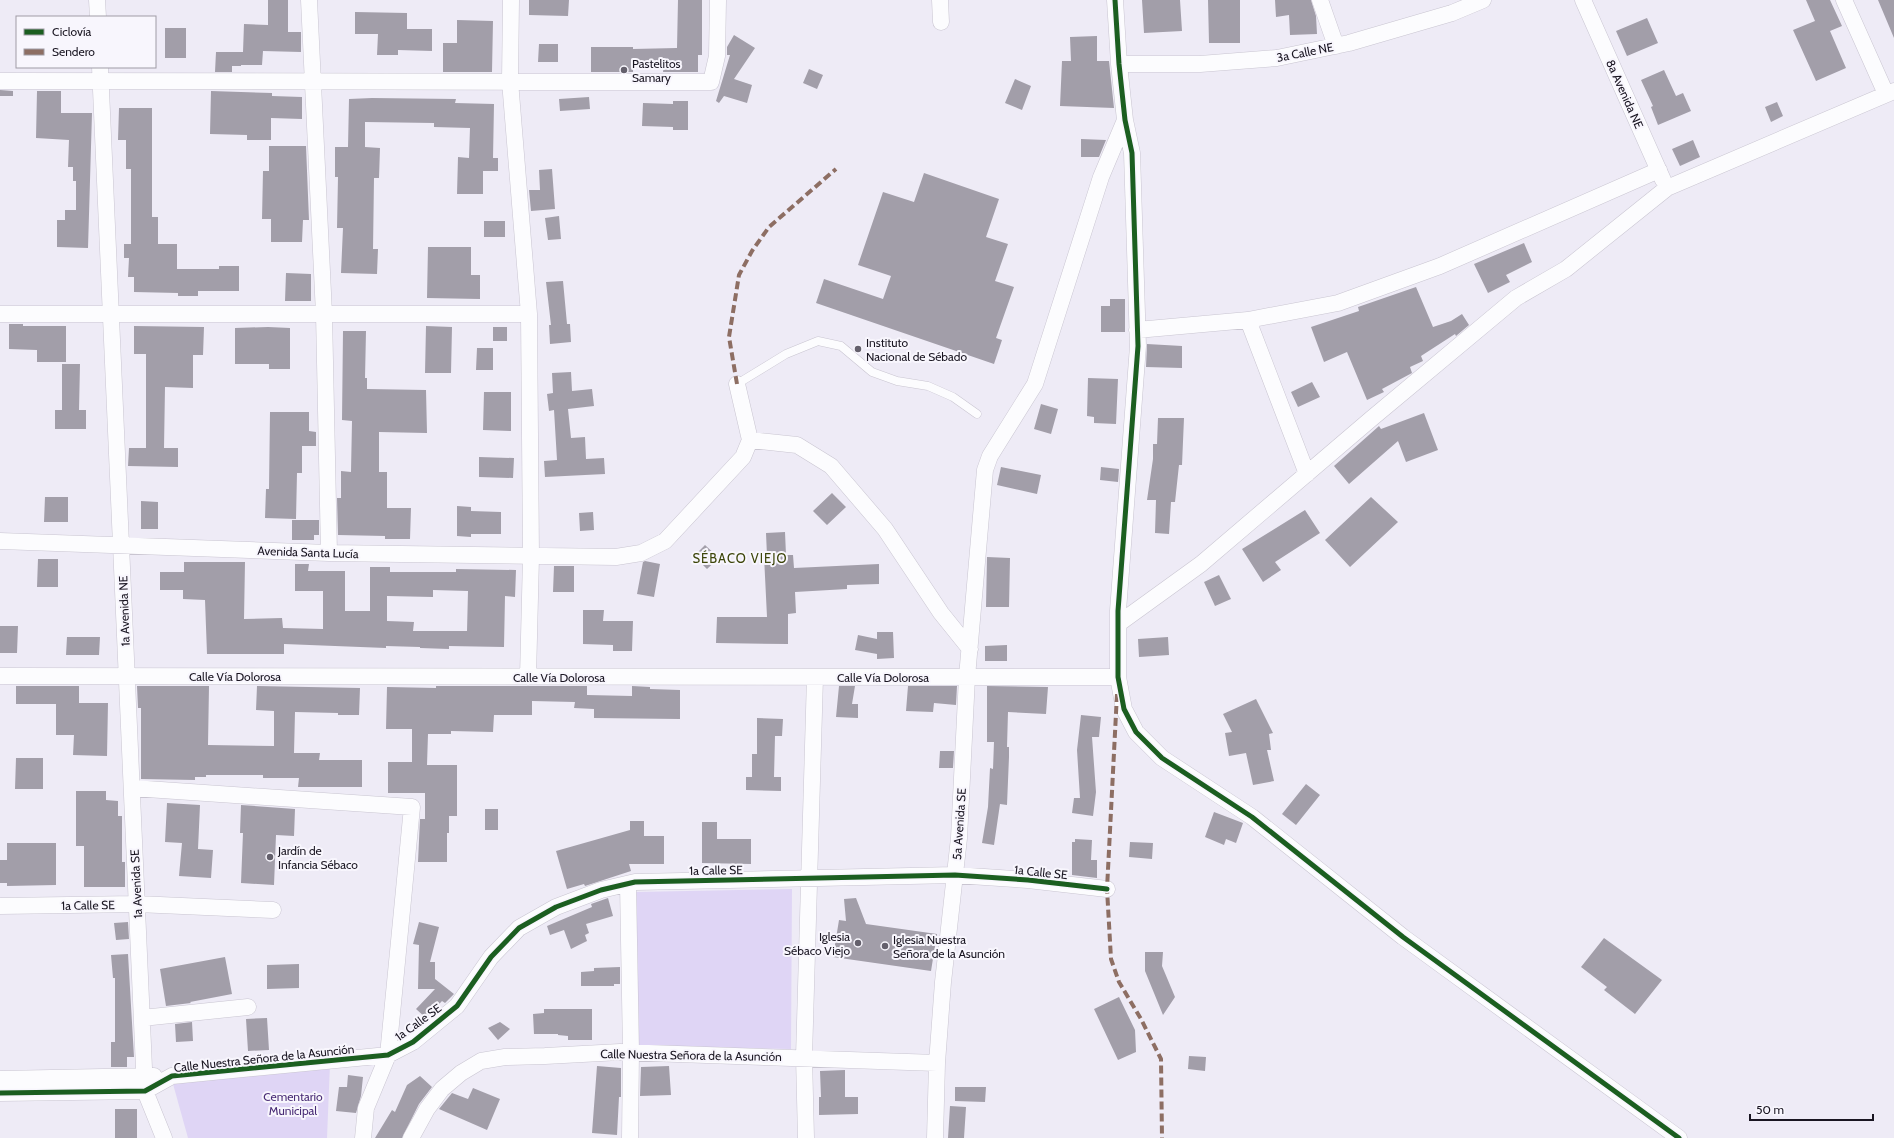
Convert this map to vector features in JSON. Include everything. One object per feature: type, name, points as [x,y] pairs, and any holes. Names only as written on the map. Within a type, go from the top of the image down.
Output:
[{"type":"street","points":[[97,0],[98,16]]},
{"type":"street","points":[[309,0],[324,314],[329,554]]},
{"type":"street","points":[[511,0],[510,82],[529,314],[531,557],[528,677]]},
{"type":"street","points":[[0,81],[100,74],[314,81],[712,82],[717,56],[718,0]]},
{"type":"street","points":[[940,0],[941,22]]},
{"type":"street","points":[[1115,0],[1119,64],[1125,120],[1132,153],[1137,330],[1118,624],[1118,677],[1124,709],[1136,732],[1162,758],[1252,817],[1403,936],[1679,1138]]},
{"type":"street","points":[[1320,0],[1336,46]]},
{"type":"street","name":"3a Calle NE","points":[[1119,64],[1200,64],[1277,58],[1336,46],[1452,13],[1483,0]]},
{"type":"street","name":"8a Avenida NE","points":[[1583,0],[1666,188]]},
{"type":"street","points":[[1118,624],[1201,564],[1516,298],[1566,269],[1666,188],[1890,92],[1844,0]]},
{"type":"street","name":"1a Avenida NE","points":[[100,74],[127,676]]},
{"type":"street","name":"5a Avenida SE","points":[[935,1138],[937,1063],[943,982],[960,838],[967,677],[985,470],[990,456],[1035,384],[1101,177],[1125,120]]},
{"type":"street","points":[[1137,330],[1248,320],[1338,302],[1433,268],[1659,170]]},
{"type":"street","points":[[0,314],[529,314]]},
{"type":"street","points":[[1248,320],[1307,474]]},
{"type":"street","points":[[737,384],[750,440],[798,445],[831,466],[884,529],[941,613],[970,649]]},
{"type":"street","name":"Avenida Santa Lucía","points":[[0,541],[329,554],[616,557],[641,553],[665,541],[743,457],[750,440]]},
{"type":"street","name":"Calle Vía Dolorosa","points":[[0,676],[1118,677]]},
{"type":"street","name":"1a Avenida SE","points":[[127,676],[145,1083],[164,1138]]},
{"type":"street","points":[[806,1138],[804,1057],[815,677]]},
{"type":"street","points":[[132,788],[412,807],[388,1055],[366,1108],[363,1138]]},
{"type":"street","name":"1a Calle SE","points":[[388,1055],[413,1042],[457,1006],[491,956],[519,928],[556,907],[601,890],[635,882],[955,875],[1028,880],[1108,889]]},
{"type":"street","points":[[628,884],[631,1052],[630,1138]]},
{"type":"street","name":"1a Calle SE","points":[[0,906],[137,904],[273,910]]},
{"type":"street","points":[[142,1018],[248,1007]]},
{"type":"street","name":"Calle Nuestra Señora de la Asunción","points":[[411,1138],[427,1109],[442,1089],[461,1073],[481,1061],[505,1057],[631,1052],[804,1057],[937,1063]]},
{"type":"street","name":"Calle Nuestra Señora de la Asunción","points":[[0,1093],[145,1083],[172,1076],[388,1055]]},
{"type":"street","name":"Calle Nuestra Señora de la Asunción","points":[[0,1079],[145,1083]]},
{"type":"lane","points":[[737,384],[786,354],[818,341],[841,346],[872,372],[897,381],[928,386],[953,397],[978,414]]},
{"type":"green space","points":[[792,889],[791,1049],[637,1046],[636,892]]},
{"type":"green space","name":"Cementario Municipal","points":[[330,1064],[327,1138],[188,1138],[173,1084]]},
{"type":"building","points":[[268,0],[288,0],[288,32],[301,32],[301,52],[263,51],[262,65],[232,66],[232,72],[215,72],[216,52],[243,52],[244,24],[268,25]]},
{"type":"building","points":[[529,0],[569,0],[568,16],[529,15]]},
{"type":"building","points":[[678,0],[702,0],[702,55],[698,55],[698,72],[663,72],[664,65],[633,65],[633,72],[591,72],[591,47],[633,47],[633,49],[677,48]]},
{"type":"building","points":[[1142,0],[1180,0],[1182,31],[1144,33]]},
{"type":"building","points":[[1208,0],[1240,0],[1240,43],[1209,43]]},
{"type":"building","points":[[1275,0],[1311,0],[1316,16],[1317,34],[1290,35],[1289,15],[1276,17]]},
{"type":"building","points":[[1806,0],[1830,0],[1842,26],[1830,31],[1846,68],[1816,81],[1793,30],[1815,21]]},
{"type":"building","points":[[1878,0],[1894,0],[1894,38]]},
{"type":"building","points":[[355,12],[407,13],[407,29],[432,29],[432,51],[398,50],[398,55],[377,55],[378,34],[355,34]]},
{"type":"building","points":[[1647,18],[1658,43],[1627,56],[1616,31]]},
{"type":"building","points":[[457,20],[493,21],[492,72],[443,72],[443,43],[457,43]]},
{"type":"building","points":[[165,28],[186,28],[186,58],[165,58]]},
{"type":"building","points":[[734,35],[755,48],[734,79],[752,85],[747,103],[724,96],[719,103],[716,101],[730,55],[727,55],[727,47]]},
{"type":"building","points":[[1097,36],[1097,61],[1109,61],[1114,108],[1060,106],[1062,61],[1071,61],[1070,37]]},
{"type":"building","points":[[539,44],[558,44],[558,62],[538,62]]},
{"type":"building","points":[[809,69],[823,75],[817,89],[803,83]]},
{"type":"building","points":[[1664,70],[1676,96],[1683,93],[1691,111],[1658,125],[1651,107],[1653,106],[1641,80]]},
{"type":"building","points":[[1015,79],[1031,86],[1022,110],[1005,103]]},
{"type":"building","points":[[0,90],[13,91],[13,96],[0,96]]},
{"type":"building","points":[[37,91],[61,91],[61,113],[92,113],[88,248],[57,247],[57,220],[65,220],[65,210],[76,210],[76,181],[73,181],[73,167],[68,167],[69,140],[36,138]]},
{"type":"building","points":[[211,91],[272,93],[272,96],[302,97],[302,119],[271,118],[271,140],[247,140],[247,135],[210,134]]},
{"type":"building","points":[[589,97],[590,109],[560,111],[559,99]]},
{"type":"building","points":[[349,99],[456,99],[455,103],[494,104],[493,158],[498,158],[498,171],[483,171],[483,194],[457,194],[458,157],[469,158],[470,128],[434,127],[434,123],[365,122],[365,147],[380,148],[379,178],[374,178],[373,249],[378,249],[377,274],[341,273],[343,228],[337,228],[338,177],[335,177],[335,147],[348,147]]},
{"type":"building","points":[[673,101],[688,101],[688,130],[673,130],[673,127],[642,126],[643,103],[673,104]]},
{"type":"building","points":[[1777,102],[1783,116],[1771,122],[1765,107]]},
{"type":"building","points":[[119,108],[152,108],[152,217],[158,217],[158,244],[177,244],[177,269],[219,269],[219,266],[239,266],[239,291],[198,291],[198,296],[178,296],[178,293],[134,292],[134,277],[128,277],[129,258],[124,258],[124,244],[131,244],[131,169],[126,169],[126,140],[118,140]]},
{"type":"building","points":[[1081,139],[1106,140],[1099,157],[1081,157]]},
{"type":"building","points":[[1693,140],[1700,157],[1680,166],[1672,149]]},
{"type":"building","points":[[269,146],[306,146],[309,220],[303,220],[302,242],[271,242],[271,219],[262,219],[263,171],[269,171]]},
{"type":"building","points":[[552,169],[555,209],[531,211],[529,190],[540,190],[539,170]]},
{"type":"building","points":[[924,173],[999,199],[986,237],[1008,244],[995,281],[1014,287],[996,338],[1002,340],[994,364],[816,303],[824,279],[883,299],[891,276],[858,265],[883,192],[914,202]]},
{"type":"building","points":[[559,216],[561,239],[548,240],[545,218]]},
{"type":"building","points":[[484,221],[505,221],[505,237],[484,237]]},
{"type":"building","points":[[1524,243],[1532,262],[1506,275],[1510,282],[1488,293],[1474,264]]},
{"type":"building","points":[[428,247],[471,247],[471,275],[480,275],[480,299],[427,298]]},
{"type":"building","points":[[286,273],[311,274],[311,301],[285,301]]},
{"type":"building","points":[[563,281],[567,324],[570,324],[571,342],[550,344],[549,325],[551,325],[546,282]]},
{"type":"building","points":[[1416,287],[1433,327],[1451,321],[1462,314],[1469,325],[1456,336],[1455,334],[1421,356],[1423,361],[1410,367],[1412,373],[1382,389],[1384,392],[1367,400],[1347,352],[1324,362],[1311,327],[1359,311],[1358,307]]},
{"type":"building","points":[[1110,299],[1125,299],[1125,332],[1101,332],[1101,306],[1110,306]]},
{"type":"building","points":[[9,324],[23,324],[23,326],[66,326],[66,362],[37,362],[37,350],[9,349]]},
{"type":"building","points":[[134,326],[204,327],[203,355],[193,355],[193,388],[165,387],[164,448],[178,448],[178,467],[128,466],[129,448],[146,448],[146,354],[134,354]]},
{"type":"building","points":[[426,326],[452,327],[451,373],[425,373]]},
{"type":"building","points":[[493,327],[507,327],[507,341],[493,341]]},
{"type":"building","points":[[235,328],[290,328],[290,369],[269,369],[269,364],[235,364]]},
{"type":"building","points":[[343,331],[366,331],[365,378],[367,378],[367,389],[426,390],[427,433],[379,432],[379,472],[387,472],[387,508],[411,508],[410,539],[385,539],[385,536],[338,535],[337,498],[341,498],[341,471],[351,472],[352,421],[342,420]]},
{"type":"building","points":[[1147,344],[1182,346],[1182,368],[1146,367]]},
{"type":"building","points":[[477,348],[493,348],[493,370],[476,370]]},
{"type":"building","points":[[62,364],[80,364],[79,410],[86,410],[86,429],[55,429],[55,410],[62,410]]},
{"type":"building","points":[[571,372],[572,391],[592,389],[594,406],[568,409],[571,438],[585,437],[586,459],[604,458],[605,474],[545,477],[544,461],[557,460],[554,410],[549,411],[547,394],[553,393],[552,373]]},
{"type":"building","points":[[1088,378],[1118,379],[1116,424],[1094,423],[1094,417],[1087,416]]},
{"type":"building","points":[[1312,382],[1320,397],[1298,407],[1291,392]]},
{"type":"building","points":[[484,392],[511,392],[511,431],[483,430]]},
{"type":"building","points":[[1041,404],[1058,409],[1051,434],[1034,429]]},
{"type":"building","points":[[270,412],[309,412],[309,431],[316,432],[316,446],[302,446],[302,473],[297,473],[296,519],[265,518],[266,489],[269,489]]},
{"type":"building","points":[[1424,413],[1438,450],[1406,462],[1398,441],[1349,484],[1334,466],[1379,426],[1381,429]]},
{"type":"building","points":[[1158,418],[1184,418],[1182,465],[1179,465],[1175,502],[1171,502],[1169,534],[1155,533],[1156,500],[1147,500],[1153,459],[1153,444],[1157,444]]},
{"type":"building","points":[[479,457],[514,458],[513,478],[479,477]]},
{"type":"building","points":[[1001,467],[1041,475],[1037,494],[997,485]]},
{"type":"building","points":[[1101,467],[1119,469],[1118,482],[1100,480]]},
{"type":"building","points":[[832,493],[846,507],[827,525],[813,511]]},
{"type":"building","points":[[45,497],[68,497],[68,522],[44,522]]},
{"type":"building","points":[[1371,497],[1398,522],[1350,567],[1325,540]]},
{"type":"building","points":[[141,501],[158,502],[158,529],[141,529]]},
{"type":"building","points":[[457,506],[471,507],[471,511],[501,512],[501,534],[471,534],[471,537],[457,536]]},
{"type":"building","points":[[1305,510],[1320,533],[1275,562],[1281,570],[1263,582],[1242,549]]},
{"type":"building","points":[[593,512],[594,530],[580,531],[579,513]]},
{"type":"building","points":[[292,520],[319,520],[319,535],[314,535],[314,540],[292,540]]},
{"type":"building","points":[[785,532],[786,555],[793,555],[794,568],[879,564],[879,584],[847,585],[847,589],[795,592],[796,613],[788,614],[788,644],[716,643],[717,617],[767,617],[764,556],[767,556],[766,533]]},
{"type":"building","points":[[705,545],[719,558],[707,569],[694,556]]},
{"type":"building","points":[[987,557],[1010,558],[1009,607],[986,607]]},
{"type":"building","points":[[38,559],[58,559],[58,587],[37,587]]},
{"type":"building","points":[[645,561],[660,564],[654,597],[637,594],[643,562]]},
{"type":"building","points":[[184,562],[245,562],[244,619],[282,618],[283,628],[323,629],[323,591],[295,591],[295,564],[309,564],[308,571],[345,571],[345,611],[370,611],[370,567],[390,567],[390,572],[456,572],[456,569],[516,570],[515,597],[505,596],[504,647],[449,646],[449,649],[284,644],[284,654],[207,654],[205,600],[183,599],[183,590],[160,590],[160,572],[184,572]],"holes":[[[433,590],[468,591],[467,631],[413,631],[414,622],[387,621],[387,596],[433,597]]]},
{"type":"building","points":[[554,566],[574,566],[574,592],[553,592]]},
{"type":"building","points":[[1219,575],[1231,599],[1215,606],[1204,582]]},
{"type":"building","points":[[583,610],[604,610],[603,621],[633,621],[632,651],[613,651],[613,645],[583,644]]},
{"type":"building","points":[[0,626],[18,626],[17,653],[0,653]]},
{"type":"building","points":[[877,632],[893,632],[894,658],[877,659],[877,654],[855,650],[858,635],[877,639]]},
{"type":"building","points":[[67,637],[100,637],[99,655],[66,655]]},
{"type":"building","points":[[1168,637],[1169,655],[1139,657],[1138,639]]},
{"type":"building","points":[[1007,645],[1007,661],[985,661],[985,646]]},
{"type":"building","points":[[16,686],[79,686],[79,703],[108,703],[107,756],[73,755],[74,735],[56,735],[56,704],[16,704]]},
{"type":"building","points":[[137,686],[209,686],[208,745],[274,746],[274,711],[256,710],[257,686],[360,688],[359,715],[295,712],[294,753],[320,753],[319,760],[362,760],[362,787],[298,787],[299,778],[263,778],[263,775],[206,775],[206,777],[195,777],[195,780],[141,779],[141,708],[138,708]]},
{"type":"building","points":[[436,686],[587,686],[587,695],[632,696],[632,686],[650,687],[650,689],[680,690],[680,719],[594,718],[594,709],[574,708],[575,702],[532,701],[532,715],[494,715],[493,732],[451,731],[451,734],[428,734],[427,765],[457,765],[457,816],[449,816],[449,833],[447,833],[447,862],[418,862],[420,819],[425,819],[425,793],[388,793],[388,762],[412,762],[412,729],[386,729],[387,687],[436,688]]},
{"type":"building","points":[[839,686],[855,686],[852,704],[858,704],[858,718],[836,717]]},
{"type":"building","points":[[908,686],[957,686],[956,705],[934,703],[933,712],[906,711]]},
{"type":"building","points":[[987,686],[1048,687],[1046,714],[1008,712],[1007,747],[1009,747],[1009,757],[1007,805],[1000,804],[994,845],[982,843],[988,807],[990,768],[993,769],[994,742],[987,742]]},
{"type":"building","points":[[1256,699],[1273,733],[1269,734],[1271,750],[1267,750],[1274,781],[1253,785],[1246,753],[1229,756],[1225,733],[1232,732],[1223,714]]},
{"type":"building","points":[[1081,715],[1101,717],[1099,737],[1092,737],[1096,792],[1093,816],[1072,813],[1074,798],[1080,798],[1077,750]]},
{"type":"building","points":[[757,718],[783,719],[782,736],[775,736],[774,777],[781,777],[781,791],[746,790],[746,777],[752,777],[752,754],[757,754]]},
{"type":"building","points":[[940,751],[954,751],[953,768],[939,768]]},
{"type":"building","points":[[16,758],[43,758],[43,789],[15,789]]},
{"type":"building","points":[[1306,784],[1320,795],[1296,825],[1282,814]]},
{"type":"building","points":[[76,791],[106,791],[106,800],[118,801],[118,816],[122,816],[122,862],[125,862],[125,887],[84,887],[84,846],[76,846]]},
{"type":"building","points":[[167,803],[200,805],[198,849],[213,850],[211,878],[179,876],[182,843],[165,842]]},
{"type":"building","points":[[241,805],[295,809],[294,836],[276,835],[274,885],[241,883],[243,833],[240,833]]},
{"type":"building","points":[[485,809],[498,809],[498,830],[485,830]]},
{"type":"building","points":[[1214,812],[1243,823],[1236,843],[1226,839],[1224,845],[1205,837]]},
{"type":"building","points":[[630,821],[644,821],[644,836],[664,836],[664,864],[629,864],[631,871],[585,886],[584,884],[567,889],[556,851],[630,830]]},
{"type":"building","points":[[702,822],[717,822],[717,839],[751,839],[751,864],[702,863]]},
{"type":"building","points":[[1075,839],[1092,840],[1091,860],[1097,860],[1097,878],[1072,875],[1072,842],[1075,842]]},
{"type":"building","points":[[1130,842],[1153,843],[1152,859],[1129,857]]},
{"type":"building","points":[[7,843],[56,843],[56,885],[7,886],[7,883],[0,883],[0,860],[7,860]]},
{"type":"building","points":[[608,898],[613,916],[586,924],[589,933],[585,935],[587,941],[571,949],[564,930],[550,935],[547,926],[592,907],[591,904]]},
{"type":"building","name":"Iglesia Nuestra Señora de la Asunción","points":[[856,898],[866,924],[937,934],[931,971],[833,957],[839,920],[846,921],[844,899]]},
{"type":"building","points":[[128,922],[129,939],[116,940],[114,923]]},
{"type":"building","points":[[419,922],[439,927],[430,962],[435,962],[435,979],[454,994],[445,1003],[442,1001],[426,1018],[416,1009],[435,989],[418,989],[419,945],[413,944]]},
{"type":"building","points":[[1604,938],[1662,980],[1635,1014],[1604,990],[1607,987],[1581,967]]},
{"type":"building","points":[[1145,952],[1163,952],[1162,966],[1175,997],[1163,1015],[1145,971]]},
{"type":"building","points":[[128,954],[134,1057],[127,1057],[127,1067],[111,1067],[111,1042],[115,1042],[115,978],[113,978],[111,955]]},
{"type":"building","points":[[225,957],[232,994],[190,1002],[191,1003],[166,1006],[160,969]]},
{"type":"building","points":[[299,964],[299,988],[267,989],[267,965]]},
{"type":"building","points":[[620,967],[620,984],[614,984],[614,986],[581,986],[581,972],[594,971],[594,968]]},
{"type":"building","points":[[1119,997],[1135,1030],[1136,1052],[1118,1060],[1094,1009]]},
{"type":"building","points":[[544,1009],[592,1009],[592,1040],[568,1040],[568,1036],[558,1034],[534,1034],[533,1014],[544,1013]]},
{"type":"building","points":[[267,1018],[269,1050],[248,1051],[246,1019]]},
{"type":"building","points":[[192,1022],[193,1041],[176,1042],[175,1024]]},
{"type":"building","points":[[500,1022],[510,1029],[498,1040],[488,1028]]},
{"type":"building","points":[[1189,1056],[1206,1057],[1205,1071],[1188,1069]]},
{"type":"building","points":[[597,1066],[621,1068],[621,1097],[619,1097],[617,1135],[592,1133]]},
{"type":"building","points":[[669,1066],[671,1095],[640,1096],[641,1067]]},
{"type":"building","points":[[845,1070],[845,1097],[858,1097],[858,1114],[819,1115],[819,1097],[821,1097],[820,1071]]},
{"type":"building","points":[[348,1075],[363,1077],[361,1096],[356,1113],[336,1111],[339,1087],[347,1087]]},
{"type":"building","points":[[420,1076],[432,1087],[419,1104],[402,1138],[375,1138],[392,1110],[395,1112],[407,1085]]},
{"type":"building","points":[[955,1087],[986,1087],[985,1102],[955,1101]]},
{"type":"building","points":[[473,1088],[500,1099],[487,1130],[439,1109],[452,1093],[468,1099]]},
{"type":"building","points":[[950,1106],[966,1107],[964,1138],[948,1138]]},
{"type":"building","points":[[115,1109],[137,1109],[137,1138],[115,1138]]},
{"type":"marked path","points":[[737,384],[729,337],[739,275],[752,251],[769,227],[836,169]]},
{"type":"marked path","points":[[1117,694],[1107,889],[1111,959],[1119,982],[1141,1019],[1161,1059],[1162,1138]]},
{"type":"cycle path","points":[[1115,0],[1119,64],[1125,120],[1132,153],[1138,346],[1118,611],[1118,677],[1124,709],[1136,732],[1162,758],[1252,817],[1403,937],[1679,1138]]},
{"type":"cycle path","points":[[0,1093],[145,1091],[172,1076],[388,1055],[413,1042],[457,1006],[491,957],[519,928],[556,907],[601,890],[635,882],[955,875],[1028,880],[1107,889]]},
{"type":"place","name":"Pastelitos Samary","points":[[624,70]]},
{"type":"place","name":"Instituto Nacional de Sébado","points":[[858,349]]},
{"type":"place","name":"Jardín de Infancia Sébaco","points":[[270,857]]},
{"type":"place","name":"Iglesia Sébaco Viejo","points":[[858,943]]},
{"type":"place","name":"Iglesia Nuestra Señora de la Asunción","points":[[885,946]]},
{"type":"district","name":"SÉBACO VIEJO","points":[[740,558]]}]
